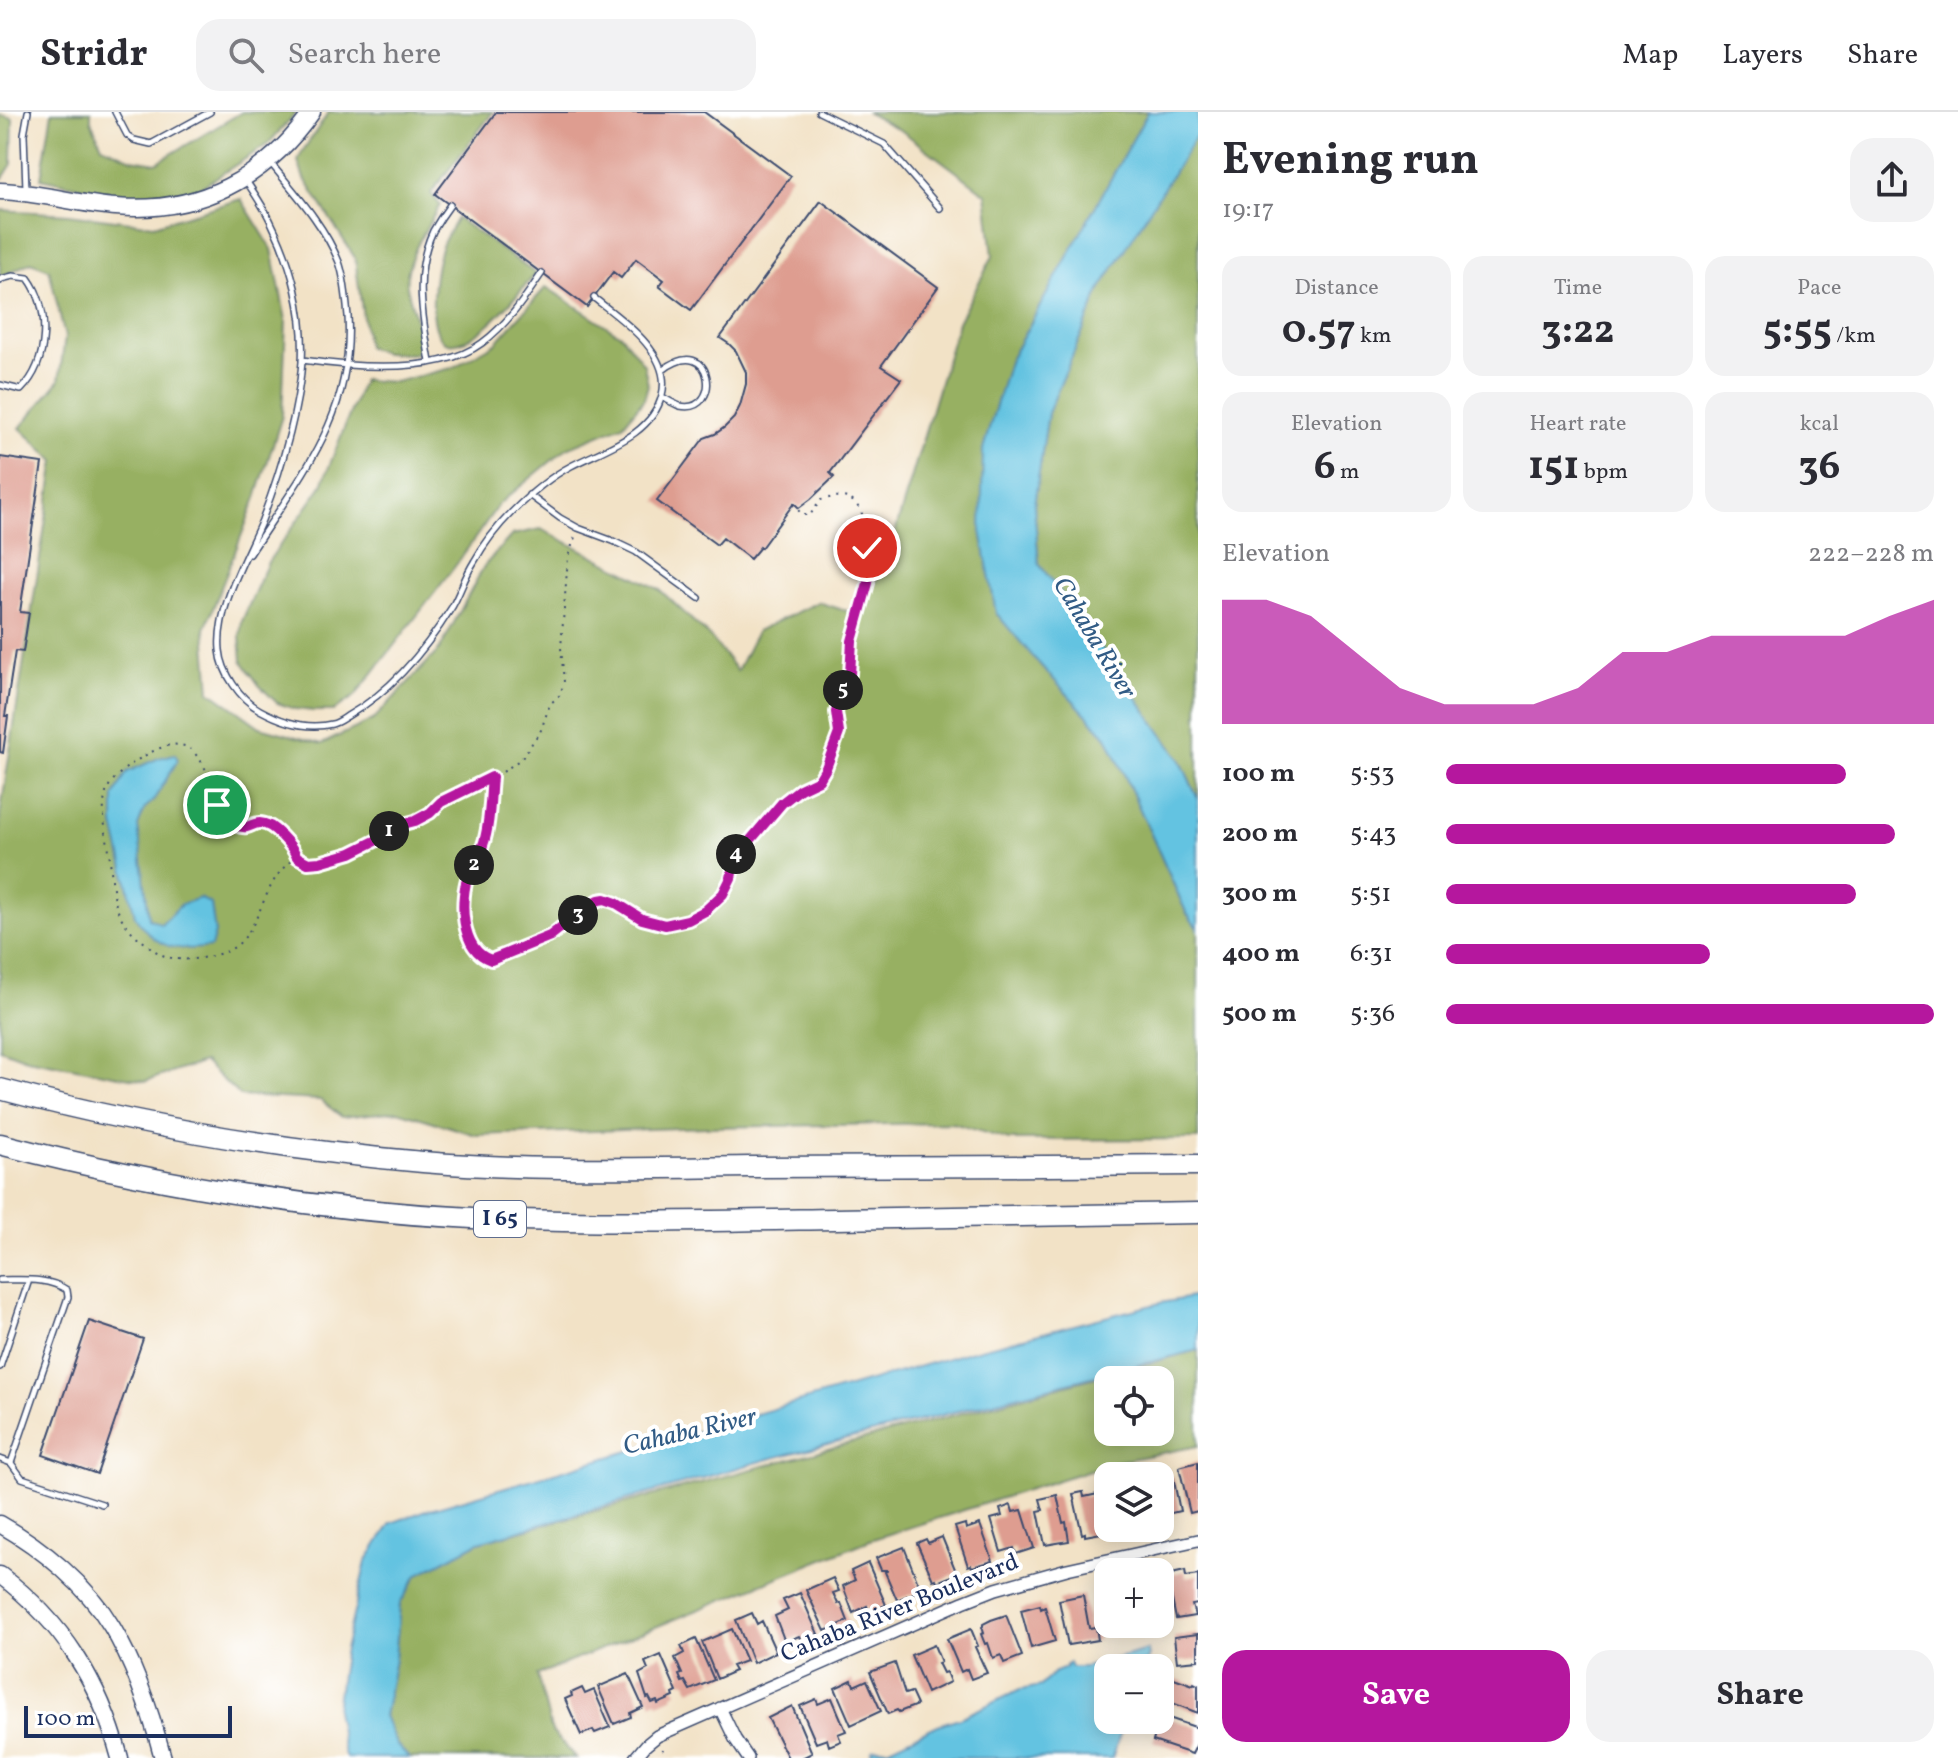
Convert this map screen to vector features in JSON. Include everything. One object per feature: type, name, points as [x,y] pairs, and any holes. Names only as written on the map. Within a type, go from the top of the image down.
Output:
[{"type":"highway","name":"I 65","points":[[0,1089],[104,1114],[238,1139],[423,1162],[539,1168],[1198,1165]]},
{"type":"highway","name":"I 65","points":[[0,1144],[124,1173],[245,1194],[376,1211],[470,1218],[627,1222],[1198,1213]]},
{"type":"street","points":[[0,191],[120,207],[153,207],[197,200],[222,191],[269,160],[300,129],[312,112]]},
{"type":"street","points":[[0,1524],[22,1536],[53,1560],[101,1611],[137,1676],[163,1758]]},
{"type":"street","name":"Cahaba River Boulevard","points":[[635,1758],[657,1736],[996,1589],[1067,1569],[1198,1540]]},
{"type":"street","points":[[0,1575],[34,1604],[80,1661],[108,1716],[120,1758]]},
{"type":"street","points":[[720,1708],[748,1758]]},
{"type":"lane","points":[[27,194],[24,134],[28,112]]},
{"type":"lane","points":[[115,112],[127,135],[151,144],[210,112]]},
{"type":"lane","points":[[819,112],[884,144],[940,208]]},
{"type":"lane","points":[[241,569],[309,465],[328,430],[347,366],[348,316],[340,263],[323,230],[269,160]]},
{"type":"lane","points":[[245,178],[271,221],[290,270],[301,323],[302,360],[292,426],[263,518],[224,608],[219,651],[232,685],[255,707],[276,719],[306,727],[334,724],[358,710],[393,682],[424,646],[452,606],[488,539],[529,495],[570,466],[624,441],[650,417],[662,397],[663,370],[632,327],[594,298]]},
{"type":"lane","points":[[430,362],[422,315],[422,269],[433,231],[450,205]]},
{"type":"lane","points":[[302,360],[379,367],[421,364],[458,355],[482,344],[510,317],[542,273]]},
{"type":"lane","points":[[0,281],[13,276],[28,278],[37,291],[43,316],[41,351],[31,380],[21,390],[0,385]]},
{"type":"lane","points":[[662,397],[676,405],[691,405],[704,397],[709,382],[703,367],[690,359],[674,361],[663,370]]},
{"type":"lane","points":[[529,495],[578,528],[636,552],[699,598]]},
{"type":"lane","points":[[0,1280],[39,1280],[60,1285],[67,1290],[68,1297],[11,1463]]},
{"type":"lane","points":[[0,1367],[29,1280]]},
{"type":"lane","points":[[0,1459],[11,1463],[22,1478],[102,1504]]},
{"type":"path","points":[[492,777],[484,844],[469,871],[462,902],[464,919],[475,950],[482,957],[491,960],[550,936],[599,900],[616,903],[642,919],[665,925],[688,920],[705,911],[723,894],[731,878],[736,853],[782,803],[819,780],[839,733],[836,712],[850,674],[852,641],[868,583],[867,574],[861,569],[867,548],[867,529],[860,510],[844,496],[821,500],[810,515],[803,515],[793,505]]},
{"type":"path","points":[[297,857],[284,866],[273,881],[253,927],[236,946],[194,959],[162,955],[132,933],[116,904],[105,825],[106,793],[120,772],[139,759],[169,745],[188,747],[204,767],[217,805],[228,820],[245,828],[263,823],[281,835],[297,857],[308,863],[351,853],[396,826],[430,813],[441,802],[522,758],[541,730],[550,704],[560,695],[564,682],[561,648],[568,557],[578,528]]},
{"type":"green space","points":[[52,112],[91,112],[91,121],[102,146],[132,159],[156,163],[242,112],[297,112],[268,144],[200,188],[154,196],[109,193],[41,178]]},
{"type":"green space","points":[[329,112],[493,112],[431,193],[440,205],[418,244],[407,277],[419,337],[415,354],[385,353],[367,347],[355,258],[303,176],[298,161]]},
{"type":"green space","points":[[866,112],[1148,112],[1009,362],[1035,659],[1108,738],[1186,912],[1198,929],[1198,1139],[1009,1140],[953,1123],[476,1135],[398,1111],[342,1117],[320,1100],[240,1096],[204,1062],[146,1081],[27,1059],[0,1049],[0,815],[55,461],[20,428],[59,381],[65,337],[49,269],[31,262],[0,277],[0,210],[69,214],[154,225],[241,199],[272,249],[286,320],[282,416],[256,498],[205,629],[210,691],[260,727],[322,744],[373,720],[440,649],[484,566],[512,535],[541,529],[659,589],[712,639],[737,671],[757,631],[818,602],[856,614],[885,566],[958,322],[993,256],[986,194],[902,131]]},
{"type":"green space","points":[[0,115],[13,118],[12,164],[3,178],[0,178]]},
{"type":"green space","points":[[1198,130],[1198,799],[1180,759],[1039,564],[1034,505],[1048,413],[1101,288]]},
{"type":"green space","points":[[457,218],[536,274],[489,324],[456,343],[445,342],[438,333],[433,304],[439,256]]},
{"type":"green space","points":[[546,287],[622,336],[644,365],[648,385],[644,399],[623,425],[567,448],[499,504],[355,696],[333,711],[295,709],[277,703],[242,661],[242,621],[268,562],[321,487],[363,380],[395,382],[452,368],[496,343]]},
{"type":"green space","points":[[1198,1350],[1198,1446],[1115,1462],[1094,1462],[1094,1469],[870,1540],[537,1675],[552,1732],[576,1758],[409,1758],[396,1744],[384,1716],[395,1659],[400,1604],[417,1575],[479,1542],[1094,1378],[1094,1446],[1174,1446],[1174,1366],[1138,1366]]},
{"type":"water","name":"Cahaba River","points":[[1148,112],[1198,112],[1198,133],[1101,288],[1048,413],[1034,505],[1039,564],[1180,759],[1198,799],[1198,929],[1186,912],[1108,738],[996,613],[981,531],[983,449],[1009,362]]},
{"type":"water","points":[[175,754],[178,760],[153,801],[145,808],[138,826],[149,918],[161,924],[182,904],[200,898],[211,904],[215,933],[211,947],[176,948],[158,941],[143,927],[135,916],[114,825],[114,796],[127,772]]},
{"type":"water","points":[[1198,1296],[1198,1350],[1135,1366],[1094,1366],[1094,1376],[769,1459],[479,1542],[417,1575],[400,1604],[395,1659],[384,1716],[396,1744],[409,1758],[346,1758],[336,1710],[344,1654],[366,1562],[391,1523],[969,1352]]},
{"type":"water","points":[[1069,1663],[1071,1667],[1094,1665],[1094,1734],[1120,1734],[1112,1758],[881,1758],[871,1753],[873,1749],[890,1748],[1020,1690],[1041,1686],[1053,1673],[1066,1668]]},
{"type":"building","points":[[496,112],[704,112],[791,176],[691,310],[659,286],[664,280],[636,259],[621,278],[613,272],[587,307],[435,194]]},
{"type":"building","points":[[821,201],[938,287],[881,366],[901,379],[830,473],[834,477],[799,508],[794,503],[750,559],[723,538],[717,545],[657,501],[704,438],[715,434],[734,418],[746,384],[746,372],[736,351],[720,338]]},
{"type":"building","points":[[0,457],[42,463],[20,612],[29,613],[23,652],[15,651],[3,753],[0,752]]},
{"type":"building","points":[[89,1321],[143,1339],[97,1474],[43,1455]]},
{"type":"building","points":[[1198,1462],[1198,1511],[1190,1513],[1179,1467]]},
{"type":"building","points":[[1174,1481],[1180,1511],[1174,1512]]},
{"type":"building","points":[[1083,1492],[1084,1497],[1094,1495],[1094,1534],[1082,1534],[1073,1494]]},
{"type":"building","points":[[1057,1495],[1069,1541],[1045,1545],[1038,1511],[1043,1510],[1040,1499]]},
{"type":"building","points":[[1011,1505],[1013,1512],[1022,1510],[1034,1548],[1016,1554],[1014,1548],[1001,1552],[991,1519],[1002,1516],[1000,1509]]},
{"type":"building","points":[[965,1524],[966,1529],[980,1524],[993,1561],[968,1566],[955,1527]]},
{"type":"building","points":[[942,1537],[957,1574],[937,1582],[933,1580],[917,1543],[926,1539],[928,1543]]},
{"type":"building","points":[[904,1547],[921,1590],[897,1600],[885,1572],[887,1570],[881,1570],[876,1558]]},
{"type":"building","points":[[868,1563],[886,1605],[869,1612],[867,1606],[853,1613],[843,1586],[855,1580],[851,1571]]},
{"type":"building","points":[[1185,1571],[1186,1577],[1198,1575],[1198,1604],[1192,1605],[1195,1616],[1176,1619],[1174,1573]]},
{"type":"building","points":[[833,1578],[839,1591],[833,1593],[848,1621],[825,1631],[806,1590]]},
{"type":"building","points":[[800,1593],[818,1634],[802,1642],[799,1636],[785,1642],[775,1616],[788,1610],[783,1600]]},
{"type":"building","points":[[1083,1595],[1089,1628],[1094,1627],[1094,1638],[1098,1640],[1068,1645],[1059,1600]]},
{"type":"building","points":[[1040,1605],[1041,1609],[1045,1607],[1055,1641],[1031,1648],[1021,1610]]},
{"type":"building","points":[[752,1613],[757,1624],[762,1621],[776,1652],[753,1663],[736,1620]]},
{"type":"building","points":[[1006,1615],[1022,1656],[1004,1663],[1001,1655],[993,1658],[981,1634],[984,1633],[983,1624]]},
{"type":"building","points":[[732,1629],[746,1661],[732,1666],[735,1671],[717,1679],[702,1642]]},
{"type":"building","points":[[971,1629],[987,1673],[971,1679],[967,1669],[961,1672],[947,1639]]},
{"type":"building","points":[[1198,1634],[1198,1660],[1177,1662],[1174,1637]]},
{"type":"building","points":[[696,1639],[714,1680],[690,1690],[685,1681],[682,1682],[675,1658],[684,1653],[681,1646]]},
{"type":"building","points":[[934,1645],[941,1662],[938,1663],[950,1682],[927,1693],[911,1655]]},
{"type":"building","points":[[661,1655],[677,1692],[673,1694],[674,1697],[658,1704],[647,1698],[639,1674],[648,1669],[645,1662]]},
{"type":"building","points":[[895,1663],[905,1694],[911,1692],[917,1705],[888,1714],[870,1672]]},
{"type":"building","points":[[628,1674],[643,1707],[630,1713],[631,1717],[614,1724],[598,1687]]},
{"type":"building","points":[[1174,1678],[1198,1685],[1198,1713],[1174,1704]]},
{"type":"building","points":[[852,1680],[854,1686],[867,1680],[881,1711],[851,1725],[835,1688]]},
{"type":"building","points":[[582,1688],[585,1694],[594,1690],[610,1727],[581,1735],[565,1699]]},
{"type":"building","points":[[832,1698],[846,1731],[838,1734],[841,1741],[829,1746],[827,1739],[816,1743],[800,1706],[816,1699],[818,1704]]},
{"type":"building","points":[[792,1706],[812,1753],[802,1758],[788,1758],[768,1718]]},
{"type":"building","points":[[1174,1720],[1198,1728],[1198,1742],[1192,1754],[1153,1741],[1155,1734],[1174,1734]]},
{"type":"route","points":[[217,805],[228,820],[238,826],[245,828],[263,823],[281,835],[297,857],[308,863],[320,862],[351,853],[396,826],[415,821],[441,802],[492,777],[484,844],[469,871],[462,902],[464,919],[475,950],[482,957],[491,960],[550,936],[599,900],[616,903],[654,923],[665,925],[688,920],[705,911],[723,894],[731,878],[736,853],[782,803],[819,780],[826,768],[839,733],[836,712],[850,674],[852,641],[868,583],[867,574],[861,569],[867,548]]}]
